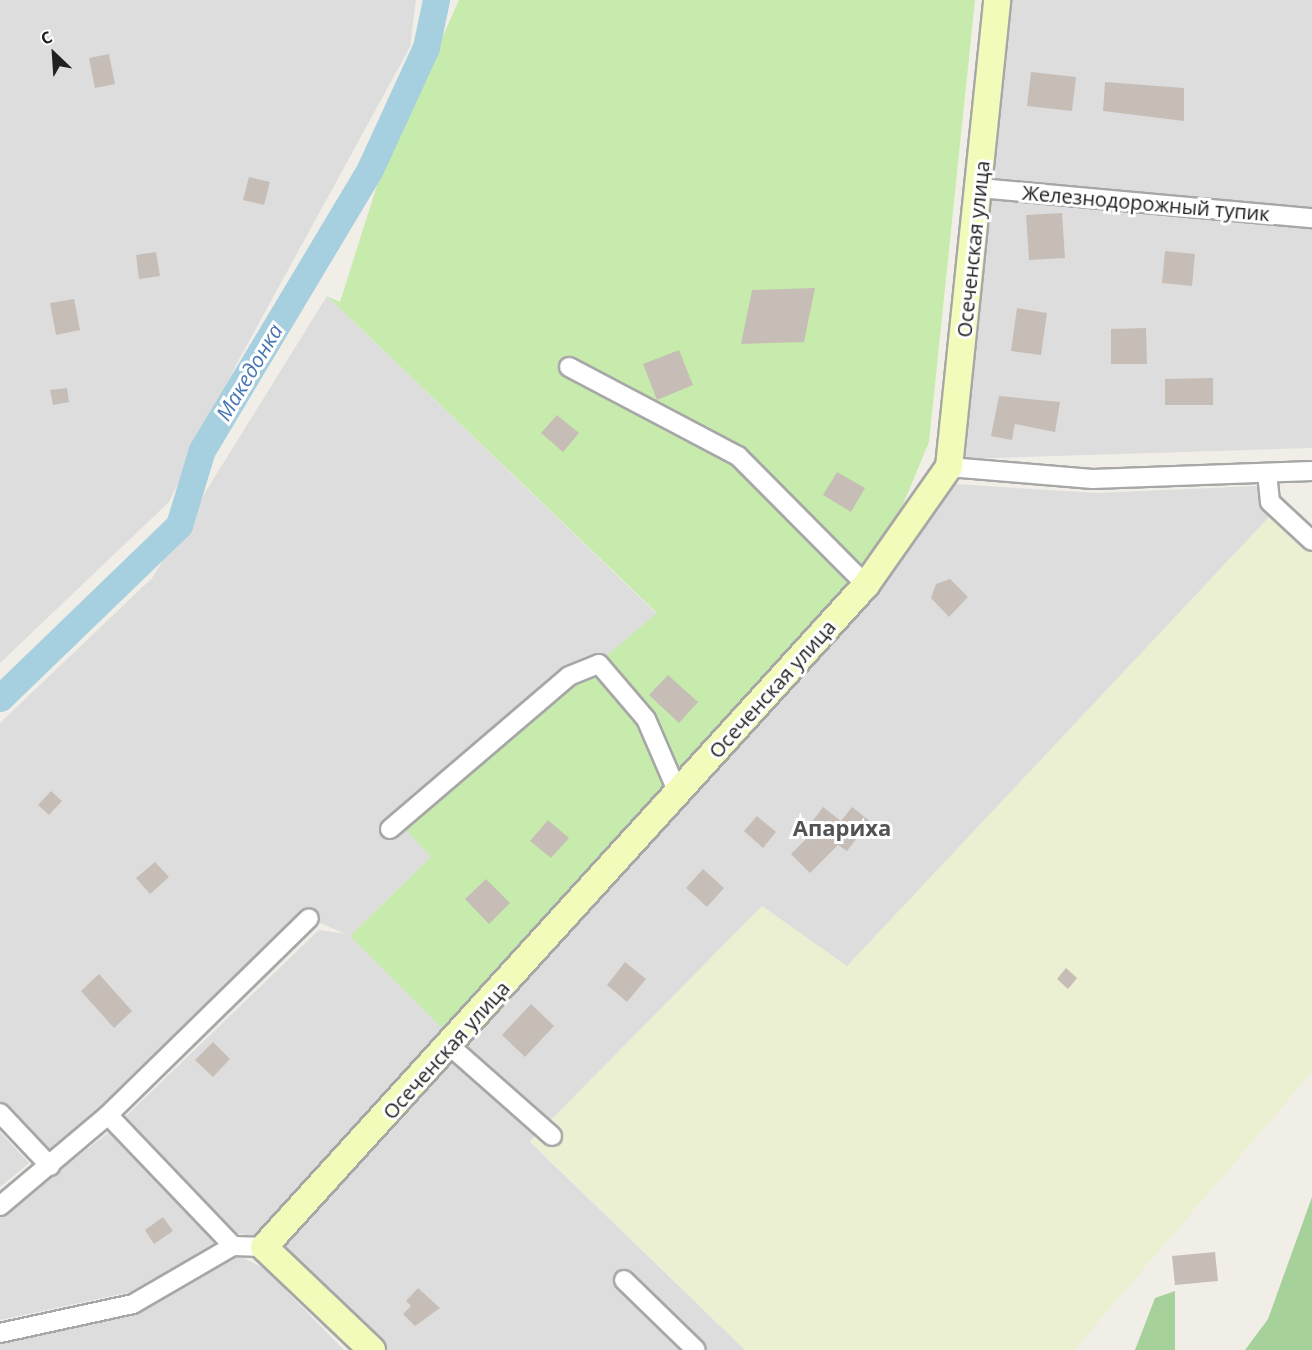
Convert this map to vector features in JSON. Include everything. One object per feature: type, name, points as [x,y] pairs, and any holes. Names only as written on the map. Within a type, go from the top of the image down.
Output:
[{"type":"street","name":"Осеченская улица","points":[[264,1247],[450,1046],[866,585],[949,467],[980,188],[997,0]]},
{"type":"street","name":"Железнодорожный тупик","points":[[980,188],[1312,218]]},
{"type":"street","points":[[569,367],[738,456],[866,585]]},
{"type":"street","points":[[949,467],[1093,479],[1312,471]]},
{"type":"street","points":[[1267,473],[1270,502],[1312,541]]},
{"type":"street","points":[[390,829],[569,676],[598,664],[646,719],[678,793]]},
{"type":"street","points":[[0,1206],[108,1115],[309,918]]},
{"type":"street","points":[[450,1046],[552,1136]]},
{"type":"street","points":[[0,1113],[50,1166]]},
{"type":"street","points":[[108,1115],[233,1246]]},
{"type":"street","points":[[0,1333],[133,1304],[233,1246],[264,1247],[372,1350]]},
{"type":"street","points":[[624,1280],[696,1350]]},
{"type":"shaded area","points":[[0,0],[416,0],[410,47],[236,365],[169,502],[0,663]]},
{"type":"shaded area","points":[[1005,0],[1312,0],[1312,448],[962,459]]},
{"type":"shaded area","points":[[327,296],[657,614],[405,828],[431,857],[350,936],[450,1036],[257,1236],[232,1233],[123,1119],[319,930],[346,934],[308,918],[49,1157],[0,1102],[0,723],[152,578]]},
{"type":"shaded area","points":[[955,484],[1096,493],[1256,486],[1271,515],[847,967],[530,1142],[745,1350],[387,1350],[281,1244],[878,593]]},
{"type":"shaded area","points":[[113,1129],[220,1242],[135,1291],[0,1320],[0,1216]]},
{"type":"shaded area","points":[[0,1132],[29,1163],[0,1187]]},
{"type":"shaded area","points":[[237,1255],[264,1268],[344,1350],[0,1350],[0,1342],[133,1313]]},
{"type":"green space","points":[[459,0],[975,0],[929,442],[902,507],[846,588],[450,1036],[350,936],[431,857],[404,828],[657,613],[327,296],[340,302],[379,179]]},
{"type":"green space","points":[[1271,515],[1312,547],[1312,1072],[1074,1350],[745,1350],[530,1141],[762,906],[847,966]]},
{"type":"green space","points":[[1312,1197],[1312,1350],[1245,1350],[1268,1319]]},
{"type":"green space","points":[[1175,1291],[1175,1350],[1135,1350],[1155,1298]]},
{"type":"building","points":[[109,54],[115,84],[95,88],[89,58]]},
{"type":"building","points":[[1031,72],[1076,77],[1072,111],[1027,106]]},
{"type":"building","points":[[1105,82],[1184,88],[1184,121],[1103,111]]},
{"type":"building","points":[[249,177],[270,182],[264,205],[243,200]]},
{"type":"building","points":[[1062,213],[1065,258],[1029,260],[1026,215]]},
{"type":"building","points":[[1165,251],[1195,254],[1192,286],[1162,283]]},
{"type":"building","points":[[156,252],[160,276],[139,279],[136,255]]},
{"type":"building","points":[[815,288],[804,342],[741,344],[752,290]]},
{"type":"building","points":[[74,299],[80,330],[56,335],[50,303]]},
{"type":"building","points":[[1017,308],[1047,313],[1041,355],[1011,351]]},
{"type":"building","points":[[1146,328],[1147,364],[1111,364],[1111,329]]},
{"type":"building","points":[[679,350],[693,385],[657,400],[643,364]]},
{"type":"building","points":[[1213,378],[1213,405],[1165,405],[1165,379]]},
{"type":"building","points":[[67,388],[69,402],[53,405],[50,390]]},
{"type":"building","points":[[999,396],[1060,402],[1055,432],[1015,424],[1012,440],[991,436]]},
{"type":"building","points":[[557,415],[579,433],[563,452],[541,433]]},
{"type":"building","points":[[837,472],[865,488],[851,512],[823,495]]},
{"type":"building","points":[[950,579],[968,597],[949,617],[931,598],[936,584]]},
{"type":"building","points":[[668,675],[698,702],[679,723],[649,695]]},
{"type":"building","points":[[51,791],[62,801],[49,815],[38,805]]},
{"type":"building","points":[[823,807],[841,821],[852,807],[870,821],[847,851],[838,845],[810,873],[791,854],[817,828],[811,823]]},
{"type":"building","points":[[757,816],[776,832],[763,848],[744,831]]},
{"type":"building","points":[[548,820],[569,838],[551,858],[530,841]]},
{"type":"building","points":[[155,862],[169,877],[150,894],[136,878]]},
{"type":"building","points":[[703,869],[724,888],[707,907],[686,888]]},
{"type":"building","points":[[486,879],[510,903],[489,924],[465,899]]},
{"type":"building","points":[[625,962],[646,979],[627,1002],[607,985]]},
{"type":"building","points":[[1066,968],[1077,978],[1068,989],[1057,979]]},
{"type":"building","points":[[99,974],[132,1011],[114,1028],[81,991]]},
{"type":"building","points":[[531,1004],[554,1026],[525,1057],[502,1035]]},
{"type":"building","points":[[213,1042],[230,1059],[213,1077],[195,1060]]},
{"type":"building","points":[[163,1217],[173,1231],[154,1244],[145,1230]]},
{"type":"building","points":[[1215,1252],[1218,1281],[1175,1285],[1172,1256]]},
{"type":"building","points":[[418,1288],[440,1308],[415,1326],[403,1314],[411,1306],[406,1301]]},
{"type":"waterway","name":"Македонка","points":[[0,698],[179,525],[202,450],[370,169],[426,47],[436,0]]},
{"type":"district","name":"Апариха","points":[[842,828]]}]
